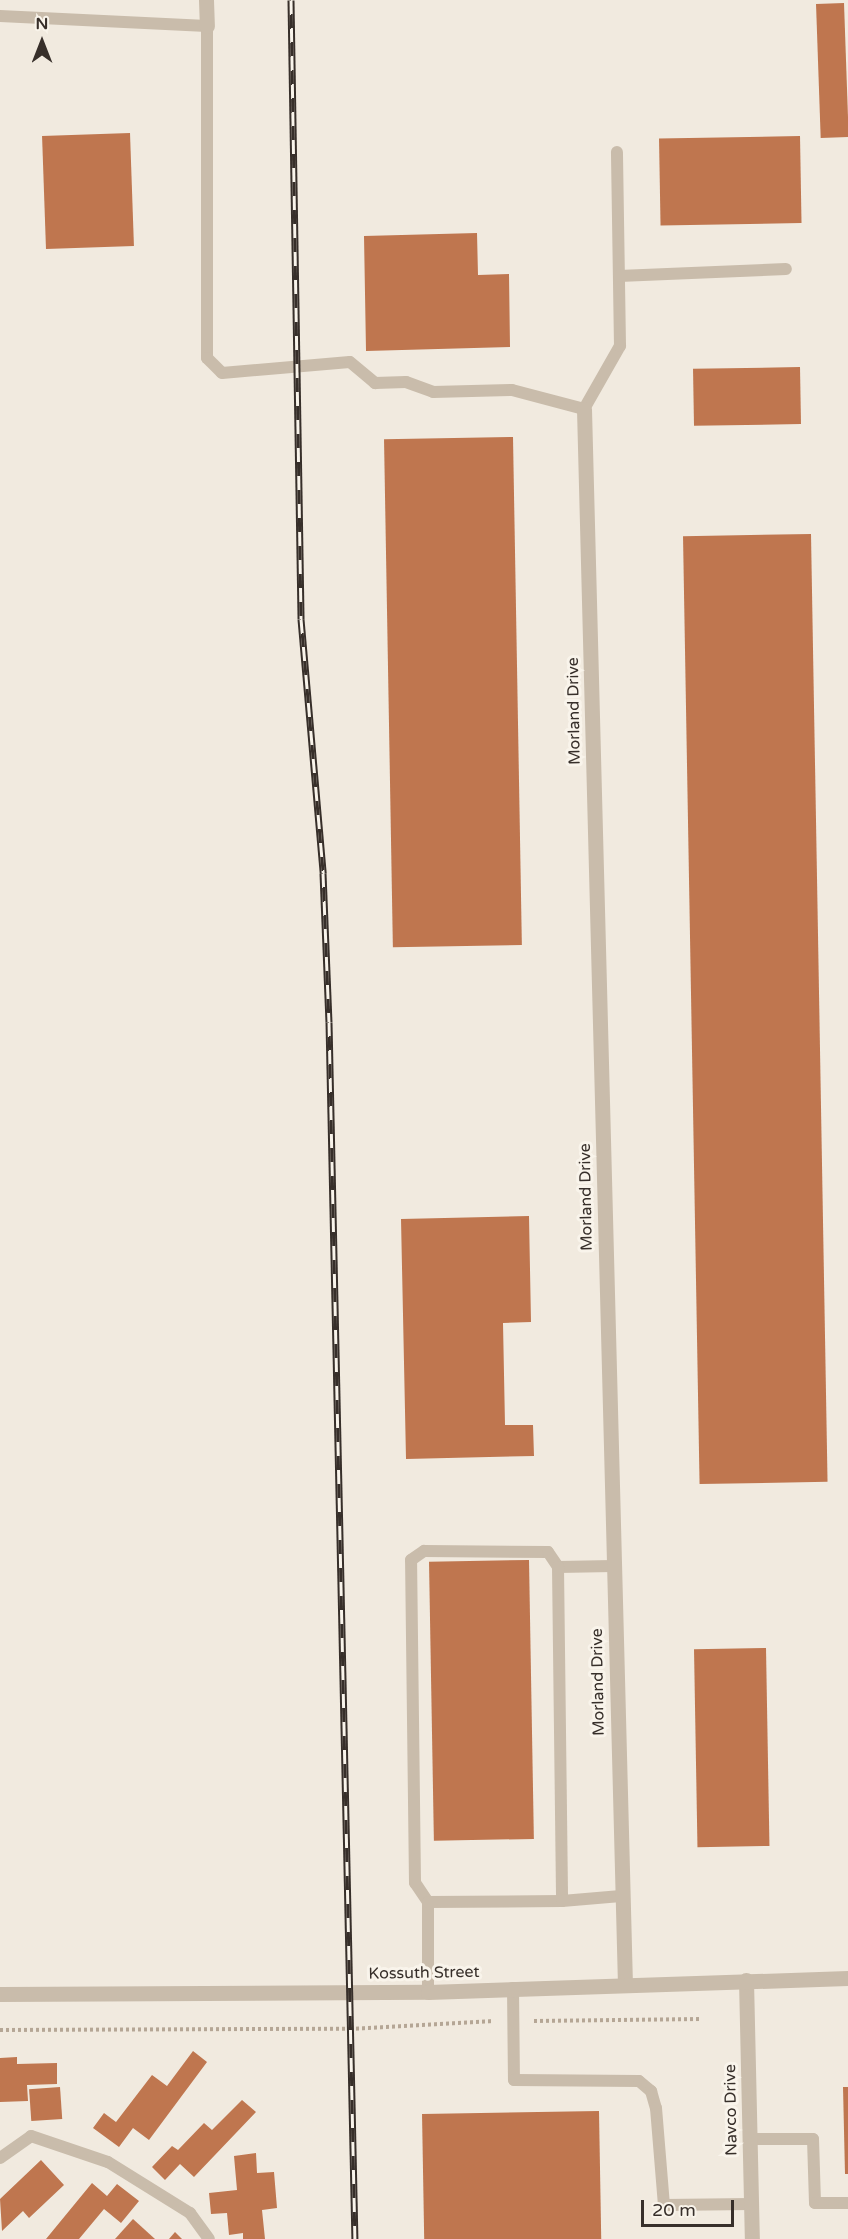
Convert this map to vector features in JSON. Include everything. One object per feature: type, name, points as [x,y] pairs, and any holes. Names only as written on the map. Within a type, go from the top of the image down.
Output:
[{"type":"street","points":[[206,0],[207,26]]},
{"type":"street","name":"Morland Drive","points":[[584,409],[625,1983]]},
{"type":"street","name":"Kossuth Street","points":[[0,1994],[428,1992],[625,1983],[848,1978]]},
{"type":"street","name":"Navco Drive","points":[[746,1980],[752,2239]]},
{"type":"lane","points":[[0,16],[207,26],[207,358],[222,373],[350,362],[375,383],[406,382],[433,392],[512,390],[584,409],[620,346],[617,152]]},
{"type":"lane","points":[[619,276],[786,269]]},
{"type":"lane","points":[[428,1992],[428,1902],[415,1883],[411,1560],[424,1551],[548,1552],[558,1567],[562,1901]]},
{"type":"lane","points":[[558,1567],[613,1566]]},
{"type":"lane","points":[[428,1902],[562,1901],[621,1896]]},
{"type":"lane","points":[[513,1988],[514,2080],[639,2081],[651,2091],[656,2108],[664,2205],[751,2204]]},
{"type":"lane","points":[[0,2158],[31,2136],[108,2162],[190,2213],[209,2239]]},
{"type":"lane","points":[[750,2139],[813,2139],[815,2203],[848,2203]]},
{"type":"path","points":[[0,2030],[350,2030],[513,2021],[701,2019]]},
{"type":"building","points":[[844,3],[848,137],[821,138],[816,4]]},
{"type":"building","points":[[130,133],[134,246],[46,249],[42,136]]},
{"type":"building","points":[[800,136],[802,223],[661,225],[659,138]]},
{"type":"building","points":[[477,233],[478,275],[509,274],[510,347],[366,351],[364,236]]},
{"type":"building","points":[[800,367],[801,424],[694,426],[693,369]]},
{"type":"building","points":[[513,437],[522,945],[393,947],[384,439]]},
{"type":"building","points":[[811,534],[828,1482],[700,1484],[683,536]]},
{"type":"building","points":[[529,1216],[531,1322],[503,1323],[505,1425],[533,1425],[534,1456],[406,1459],[401,1219]]},
{"type":"building","points":[[529,1560],[534,1839],[434,1841],[429,1562]]},
{"type":"building","points":[[766,1648],[769,1846],[697,1847],[694,1649]]},
{"type":"building","points":[[193,2051],[207,2062],[149,2140],[133,2128],[119,2147],[93,2128],[104,2113],[116,2122],[152,2075],[167,2086]]},
{"type":"building","points":[[17,2057],[17,2064],[57,2063],[57,2084],[27,2085],[28,2101],[0,2102],[0,2058]]},
{"type":"building","points":[[60,2087],[62,2119],[31,2121],[29,2089]]},
{"type":"building","points":[[843,2087],[848,2087],[848,2174],[845,2174]]},
{"type":"building","points":[[242,2100],[256,2112],[194,2177],[180,2164],[165,2180],[152,2167],[172,2146],[178,2150],[204,2123],[212,2130]]},
{"type":"building","points":[[599,2111],[601,2239],[424,2239],[422,2114]]},
{"type":"building","points":[[256,2153],[257,2173],[274,2172],[277,2208],[262,2210],[265,2239],[243,2239],[243,2233],[229,2235],[227,2213],[211,2214],[209,2193],[237,2190],[234,2156]]},
{"type":"building","points":[[41,2160],[64,2185],[29,2218],[23,2211],[2,2231],[0,2199]]},
{"type":"building","points":[[92,2183],[107,2196],[117,2184],[139,2201],[121,2223],[104,2209],[79,2239],[46,2239]]},
{"type":"building","points":[[133,2219],[155,2239],[115,2239]]},
{"type":"building","points":[[175,2232],[182,2239],[169,2239]]},
{"type":"railway","points":[[291,0],[301,619],[323,873],[329,1022],[355,2239]]}]
